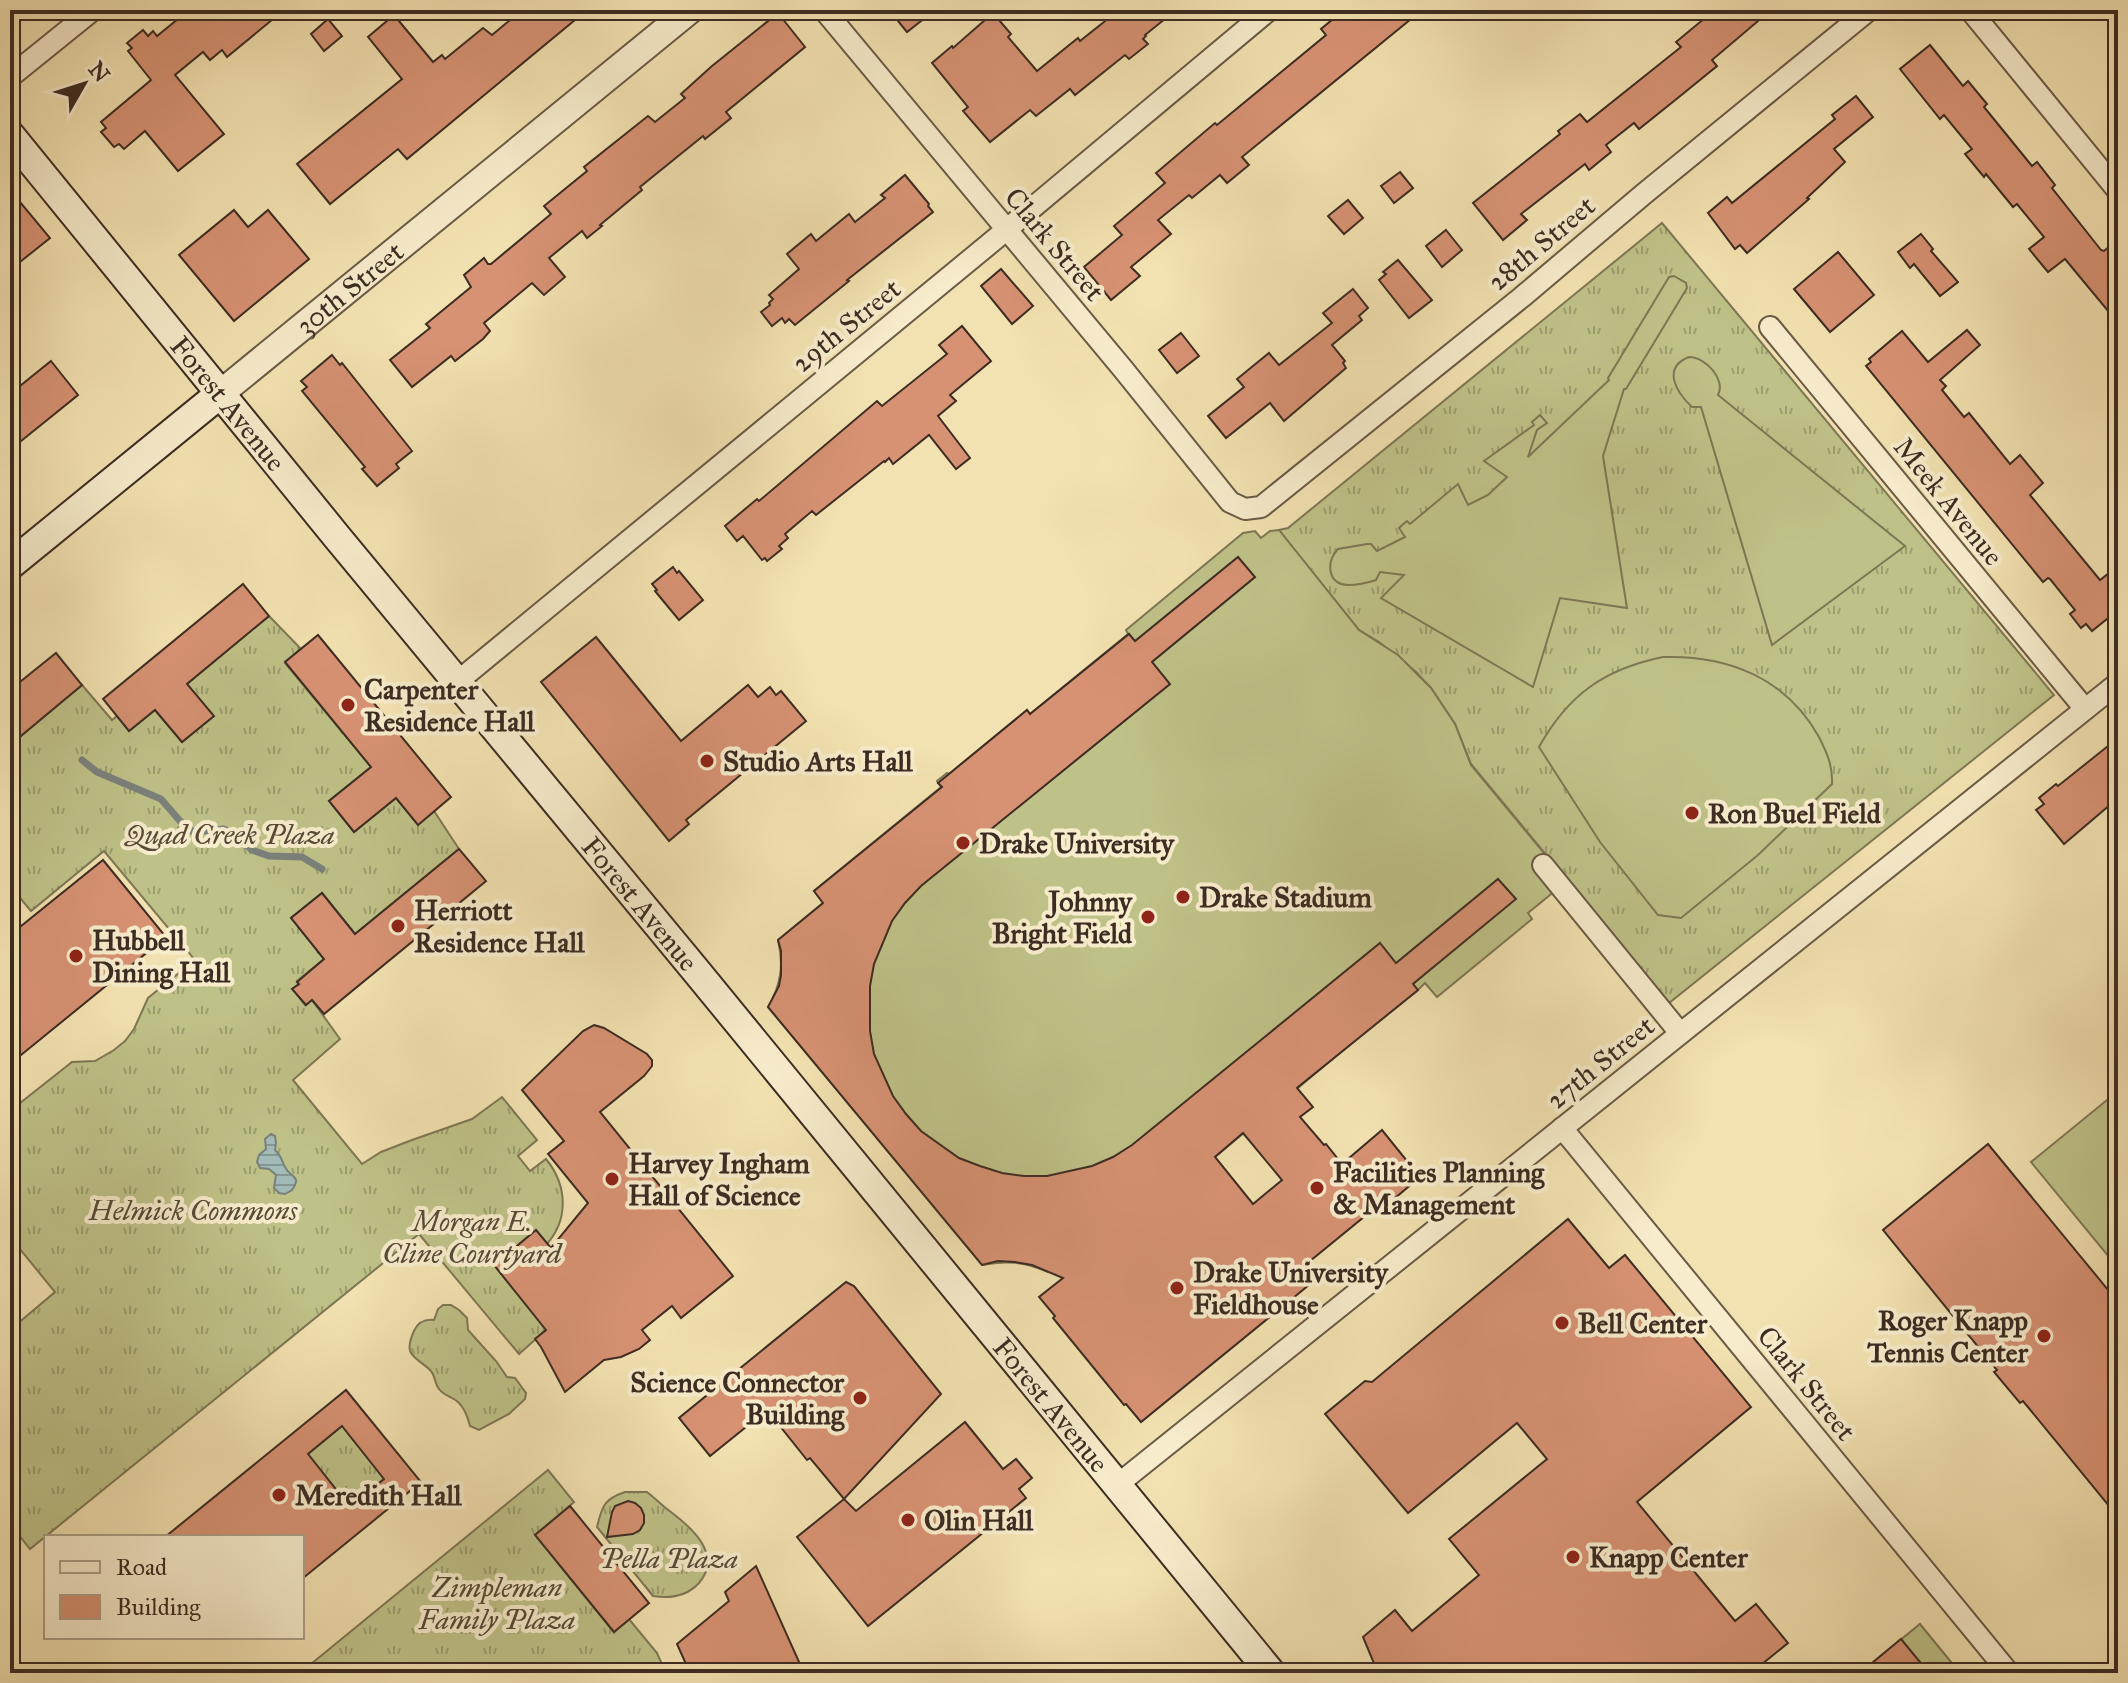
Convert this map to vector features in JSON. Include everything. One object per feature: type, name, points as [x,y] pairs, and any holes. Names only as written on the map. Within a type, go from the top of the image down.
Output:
[{"type":"main road","name":"Forest Avenue","points":[[10,135],[1271,1673]]},
{"type":"main road","name":"30th Street","points":[[10,565],[221,393]]},
{"type":"street","points":[[10,77],[93,10]]},
{"type":"street","name":"30th Street","points":[[221,393],[690,10]]},
{"type":"street","name":"Clark Street","points":[[824,10],[1230,502],[1245,509]]},
{"type":"street","name":"29th Street","points":[[457,682],[1007,230],[1269,10]]},
{"type":"street","name":"28th Street","points":[[1245,509],[1261,507],[1869,10]]},
{"type":"street","points":[[1970,10],[2118,191]]},
{"type":"street","name":"Meek Avenue","points":[[1770,327],[2085,709]]},
{"type":"street","name":"27th Street","points":[[1117,1485],[2118,683]]},
{"type":"street","points":[[1543,865],[1680,1033]]},
{"type":"street","name":"Clark Street","points":[[1562,1128],[2009,1673]]},
{"type":"green space","points":[[1662,223],[2054,695],[1669,1003],[1471,764],[1455,724],[1431,688],[1379,642],[1359,630],[1279,530],[1288,528]]},
{"type":"green space","points":[[1674,276],[1686,283],[1687,288],[1624,389],[1603,456],[1627,608],[1560,598],[1533,687],[1381,598],[1404,575],[1380,572],[1376,580],[1355,585],[1341,584],[1332,577],[1330,566],[1338,549],[1371,544],[1377,551],[1405,537],[1399,528],[1407,521],[1410,524],[1458,484],[1468,505],[1488,495],[1507,477],[1484,461],[1534,425],[1532,422],[1540,415],[1547,423],[1537,430],[1528,457],[1609,380],[1669,277]]},
{"type":"green space","points":[[1689,357],[1702,361],[1713,370],[1719,383],[1718,395],[1905,546],[1772,645],[1701,407],[1692,407],[1674,381],[1676,367]]},
{"type":"green space","name":"Drake Stadium","points":[[1279,530],[1359,630],[1398,655],[1431,688],[1455,724],[1471,765],[1567,881],[1528,913],[1532,919],[1437,997],[1425,983],[1215,1157],[1081,1245],[1048,1272],[1015,1263],[982,1265],[768,1007],[780,975],[778,940],[823,903],[814,891],[941,787],[937,781],[1027,710],[1030,714],[1128,634],[1126,630],[1243,533],[1255,531],[1261,538],[1270,531]]},
{"type":"green space","points":[[269,616],[301,649],[285,663],[371,767],[329,801],[354,832],[396,798],[418,824],[434,811],[459,849],[355,934],[322,893],[291,918],[324,959],[297,981],[299,984],[293,989],[305,1005],[312,1000],[340,1039],[293,1080],[362,1164],[381,1152],[472,1119],[502,1097],[537,1140],[518,1156],[530,1171],[546,1159],[562,1192],[562,1215],[545,1246],[538,1233],[533,1233],[494,1265],[546,1330],[519,1354],[419,1234],[30,1549],[10,1524],[10,1330],[55,1292],[10,1237],[10,1111],[72,1062],[95,1061],[114,1050],[134,1029],[148,998],[195,960],[104,851],[31,911],[10,886],[10,745],[82,685],[112,720],[117,716],[129,731],[155,710],[182,742],[213,716],[187,684]]},
{"type":"green space","name":"Ron Buel Field","points":[[1663,657],[1710,660],[1753,674],[1772,685],[1790,699],[1819,737],[1829,760],[1832,777],[1832,784],[1758,855],[1681,918],[1658,915],[1600,842],[1539,747],[1562,713],[1590,687],[1623,669]]},
{"type":"green space","points":[[2118,1091],[2118,1268],[2031,1162]]},
{"type":"green space","points":[[443,1305],[451,1305],[467,1318],[468,1330],[507,1377],[515,1378],[526,1393],[525,1399],[509,1414],[479,1430],[470,1426],[461,1405],[437,1387],[431,1371],[410,1351],[417,1325],[434,1320]]},
{"type":"green space","points":[[342,1426],[384,1479],[350,1507],[308,1454]]},
{"type":"green space","name":"Zimpleman Family Plaza","points":[[548,1470],[574,1502],[535,1535],[613,1631],[629,1619],[657,1653],[666,1673],[300,1673]]},
{"type":"green space","name":"Pella Plaza","points":[[625,1492],[647,1492],[688,1526],[702,1543],[708,1562],[706,1573],[689,1591],[672,1597],[653,1596],[597,1527],[605,1504],[612,1497]]},
{"type":"green space","points":[[1920,1624],[1960,1673],[1860,1673]]},
{"type":"water","points":[[271,1134],[275,1136],[275,1150],[287,1171],[296,1179],[292,1190],[285,1194],[274,1188],[276,1175],[269,1169],[260,1168],[257,1162],[266,1149],[265,1139]]},
{"type":"building","points":[[189,10],[284,10],[227,57],[222,50],[210,60],[203,52],[175,75],[224,134],[178,171],[145,131],[124,149],[119,144],[114,147],[101,132],[106,128],[101,122],[151,80],[128,51],[132,48],[127,43],[143,30],[148,36],[153,31],[157,36]]},
{"type":"building","points":[[522,10],[587,10],[407,159],[398,149],[330,204],[297,164],[402,79],[368,37],[394,15],[433,62],[442,55],[445,59],[483,28],[492,35]]},
{"type":"building","points":[[889,10],[935,10],[907,32]]},
{"type":"building","points":[[1119,10],[1176,10],[1145,35],[1143,39],[1148,44],[1129,59],[1125,55],[1075,95],[1070,89],[1036,116],[1030,110],[990,142],[963,111],[968,107],[932,63],[993,13],[1011,34],[1008,37],[1037,71]]},
{"type":"building","points":[[1344,10],[1422,10],[1242,157],[1249,165],[1227,183],[1220,175],[1158,220],[1171,234],[1131,267],[1140,276],[1111,300],[1084,267],[1122,235],[1114,226],[1165,183],[1156,173],[1326,35],[1321,29]]},
{"type":"building","points":[[1698,10],[1771,10],[1712,60],[1717,66],[1639,129],[1634,123],[1606,145],[1611,152],[1589,170],[1585,164],[1521,214],[1527,220],[1503,240],[1473,203],[1560,134],[1558,131],[1580,114],[1587,122],[1681,47],[1676,42],[1705,18]]},
{"type":"building","points":[[778,13],[805,47],[726,112],[731,118],[705,139],[703,136],[640,187],[642,190],[602,226],[587,238],[582,231],[549,258],[565,277],[544,295],[532,283],[484,323],[490,331],[483,339],[455,361],[451,356],[412,387],[390,360],[430,328],[426,324],[471,287],[464,275],[484,258],[491,264],[551,214],[544,206],[587,171],[584,167],[648,116],[655,122],[685,98],[681,94],[712,66]]},
{"type":"building","points":[[328,19],[342,36],[324,51],[311,34]]},
{"type":"building","points":[[1930,45],[1963,86],[1968,81],[1987,104],[1984,107],[2032,166],[2037,162],[2055,185],[2052,188],[2101,250],[2110,246],[2118,256],[2118,323],[2065,259],[2048,272],[2029,249],[2044,237],[2017,204],[2013,207],[1986,174],[1984,177],[1965,154],[1972,149],[1944,115],[1940,119],[1900,69]]},
{"type":"building","points":[[1856,96],[1873,117],[1834,149],[1845,162],[1809,199],[1747,253],[1740,245],[1735,249],[1708,213],[1727,197],[1732,203],[1835,119],[1832,115]]},
{"type":"building","points":[[1400,172],[1413,188],[1394,203],[1381,186]]},
{"type":"building","points":[[905,175],[933,212],[795,325],[789,319],[785,323],[782,318],[772,326],[761,312],[773,299],[769,295],[799,269],[787,254],[811,234],[816,241],[849,214],[855,222],[885,198],[881,195]]},
{"type":"building","points":[[10,190],[50,238],[10,270]]},
{"type":"building","points":[[1348,200],[1363,218],[1344,234],[1328,216]]},
{"type":"building","points":[[234,210],[248,227],[268,210],[309,259],[234,321],[179,255]]},
{"type":"building","points":[[1446,230],[1462,250],[1442,267],[1426,246]]},
{"type":"building","points":[[1921,234],[1933,249],[1931,251],[1958,282],[1940,296],[1914,264],[1910,268],[1898,252]]},
{"type":"building","points":[[1838,252],[1874,295],[1830,332],[1794,289]]},
{"type":"building","points":[[1398,260],[1432,300],[1409,318],[1379,280],[1386,274],[1383,272]]},
{"type":"building","points":[[1001,269],[1033,306],[1012,324],[981,286]]},
{"type":"building","points":[[1353,289],[1368,308],[1359,316],[1362,320],[1332,345],[1345,361],[1346,368],[1284,421],[1270,403],[1226,438],[1208,416],[1244,387],[1237,379],[1269,353],[1279,365],[1332,323],[1323,313]]},
{"type":"building","points":[[962,326],[991,361],[950,395],[956,401],[938,416],[970,458],[956,469],[929,435],[893,464],[889,458],[884,461],[816,515],[812,511],[785,534],[788,538],[779,546],[782,549],[767,561],[765,558],[762,560],[743,536],[737,541],[725,526],[877,401],[882,406],[947,354],[939,345]]},
{"type":"building","points":[[1967,330],[1980,345],[1940,380],[1946,386],[1942,390],[1964,417],[1969,413],[2010,464],[2020,455],[2043,483],[2030,495],[2100,580],[2118,566],[2118,610],[2092,631],[2086,624],[2081,628],[2070,614],[2075,610],[2050,579],[2043,582],[1866,366],[1871,362],[1869,359],[1902,331],[1928,362]]},
{"type":"building","points":[[1181,333],[1199,356],[1177,373],[1159,350]]},
{"type":"building","points":[[332,355],[340,365],[342,363],[412,451],[396,464],[399,468],[377,486],[302,391],[307,387],[301,381]]},
{"type":"building","points":[[51,361],[78,395],[10,450],[10,394]]},
{"type":"building","points":[[1238,557],[1255,577],[1152,662],[1170,684],[921,886],[892,921],[874,964],[870,986],[870,1031],[874,1054],[893,1096],[906,1114],[921,1131],[959,1158],[1002,1173],[1047,1176],[1092,1166],[1113,1157],[1132,1145],[1380,943],[1396,963],[1498,879],[1516,899],[1413,984],[1418,990],[1297,1088],[1313,1107],[1300,1117],[1342,1164],[1382,1130],[1420,1177],[1389,1203],[1386,1199],[1304,1266],[1315,1280],[1141,1422],[1053,1318],[1055,1316],[1039,1297],[1063,1278],[1032,1265],[1015,1262],[998,1261],[982,1265],[768,1007],[781,975],[778,940],[823,903],[814,891],[942,787],[938,783],[1027,710],[1030,714],[1129,634],[1135,641]],"holes":[[[1243,1133],[1282,1180],[1253,1204],[1215,1157]]]},
{"type":"building","points":[[673,567],[703,600],[679,620],[652,584]]},
{"type":"building","points":[[243,584],[269,616],[187,684],[214,716],[182,742],[155,710],[129,731],[103,699]]},
{"type":"building","name":"Carpenter Residence Hall","points":[[318,635],[451,797],[418,825],[396,798],[354,832],[329,801],[371,767],[285,662]]},
{"type":"building","points":[[596,637],[681,741],[748,685],[758,697],[770,687],[776,695],[781,691],[806,721],[686,820],[689,824],[669,841],[541,682]]},
{"type":"building","points":[[56,653],[82,685],[10,745],[10,690]]},
{"type":"building","points":[[2118,738],[2118,798],[2064,844],[2036,810],[2044,804],[2039,798]]},
{"type":"building","name":"Herriott Residence Hall","points":[[459,849],[486,881],[324,1014],[312,1000],[306,1005],[292,989],[324,959],[291,918],[322,893],[355,934]]},
{"type":"building","name":"Hubbell Dining Hall","points":[[103,860],[166,937],[10,1064],[10,935]]},
{"type":"building","points":[[594,1025],[604,1028],[652,1060],[652,1066],[644,1076],[600,1112],[733,1276],[681,1318],[672,1306],[642,1330],[650,1340],[639,1349],[604,1360],[565,1392],[535,1339],[546,1330],[494,1265],[536,1230],[551,1248],[588,1203],[548,1154],[564,1141],[522,1090],[583,1031]]},
{"type":"building","name":"Roger Knapp Tennis Center","points":[[1988,1144],[2118,1302],[2118,1517],[2023,1401],[2020,1403],[1994,1372],[1997,1370],[1883,1230]]},
{"type":"building","points":[[1568,1219],[1609,1268],[1625,1255],[1751,1407],[1637,1502],[1735,1621],[1756,1604],[1788,1643],[1751,1673],[1378,1673],[1363,1637],[1395,1610],[1412,1631],[1479,1575],[1449,1539],[1547,1459],[1517,1423],[1408,1513],[1325,1414],[1365,1381],[1372,1382]]},
{"type":"building","name":"Science Connector Building","points":[[846,1282],[854,1286],[941,1394],[844,1499],[810,1458],[807,1460],[767,1410],[710,1456],[679,1418]]},
{"type":"building","name":"Meredith Hall","points":[[346,1390],[421,1482],[304,1577],[304,1535],[167,1535]],"holes":[[[342,1426],[384,1479],[350,1507],[308,1454]]]},
{"type":"building","name":"Olin Hall","points":[[965,1422],[1003,1469],[1016,1459],[1032,1478],[1019,1489],[1026,1498],[868,1626],[797,1537],[844,1499],[856,1511]]},
{"type":"building","points":[[628,1501],[641,1508],[644,1515],[640,1530],[633,1534],[607,1537],[615,1506]]},
{"type":"building","points":[[570,1506],[649,1603],[614,1632],[535,1535]]},
{"type":"building","points":[[756,1566],[804,1673],[690,1673],[677,1644],[729,1601],[725,1592]]},
{"type":"building","points":[[1901,1639],[1929,1673],[1860,1673]]},
{"type":"waterway","points":[[82,760],[97,772],[161,799],[193,832],[224,829],[252,850],[269,856],[302,857],[322,869]]},
{"type":"place","name":"Carpenter Residence Hall","points":[[348,705]]},
{"type":"place","name":"Studio Arts Hall","points":[[707,761]]},
{"type":"place","name":"Ron Buel Field","points":[[1692,813]]},
{"type":"place","name":"Drake University","points":[[963,843]]},
{"type":"place","name":"Drake Stadium","points":[[1183,897]]},
{"type":"place","name":"Johnny Bright Field","points":[[1148,917]]},
{"type":"place","name":"Herriott Residence Hall","points":[[398,926]]},
{"type":"place","name":"Hubbell Dining Hall","points":[[76,956]]},
{"type":"place","name":"Harvey Ingham Hall of Science","points":[[612,1179]]},
{"type":"place","name":"Facilities Planning & Management","points":[[1317,1188]]},
{"type":"place","name":"Drake University Fieldhouse","points":[[1177,1288]]},
{"type":"place","name":"Bell Center","points":[[1562,1323]]},
{"type":"place","name":"Roger Knapp Tennis Center","points":[[2044,1336]]},
{"type":"place","name":"Science Connector Building","points":[[860,1398]]},
{"type":"place","name":"Meredith Hall","points":[[279,1495]]},
{"type":"place","name":"Olin Hall","points":[[908,1520]]},
{"type":"place","name":"Knapp Center","points":[[1573,1557]]},
{"type":"park label","name":"Quad Creek Plaza","points":[[230,834]]},
{"type":"park label","name":"Helmick Commons","points":[[193,1210]]},
{"type":"park label","name":"Morgan E. Cline Courtyard","points":[[472,1237]]}]
